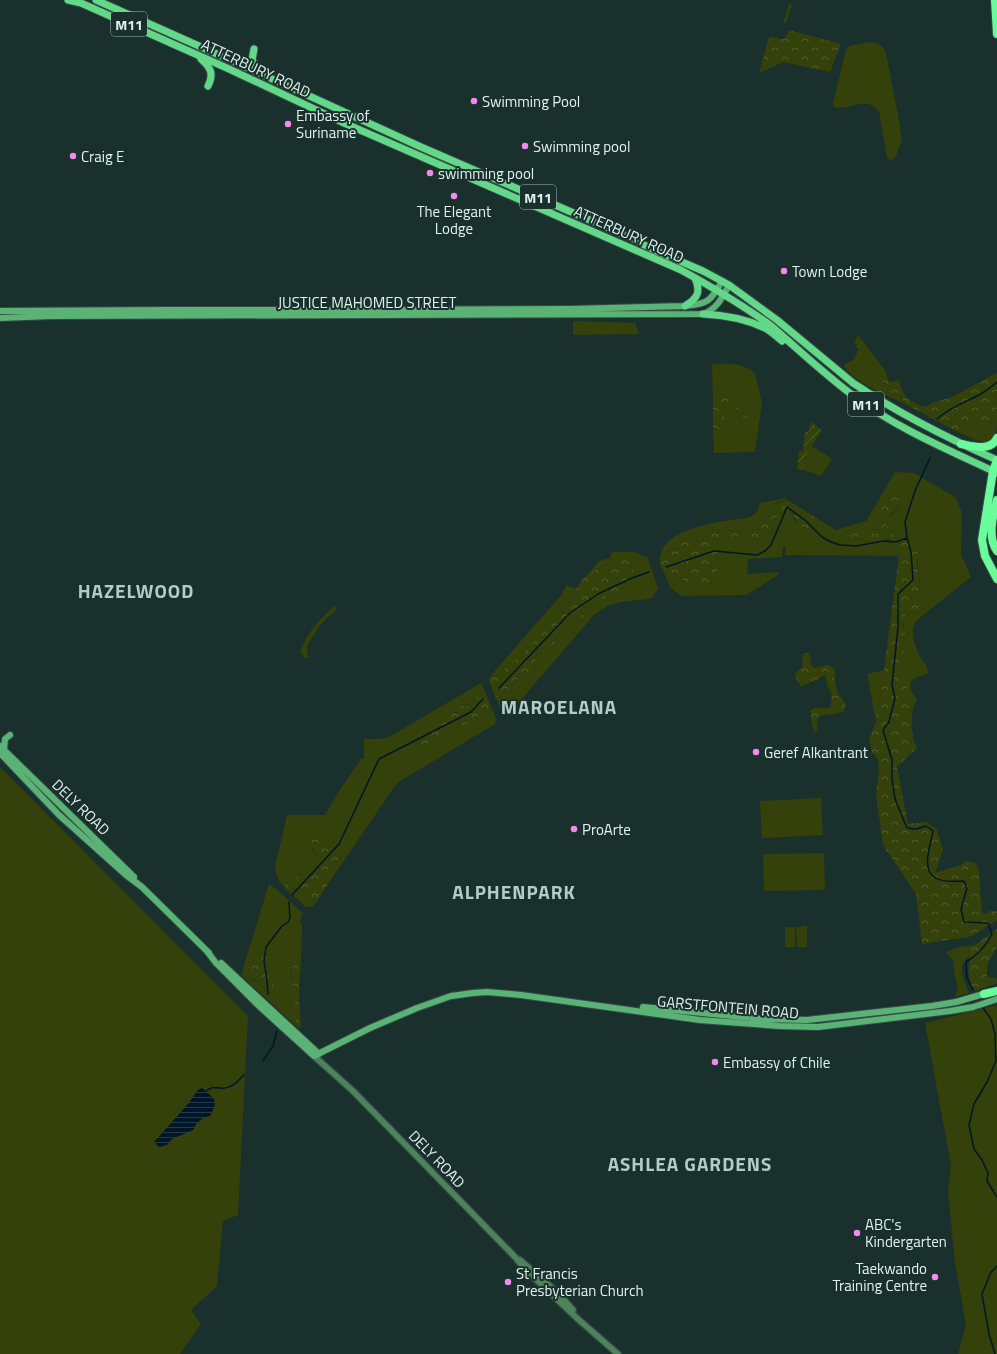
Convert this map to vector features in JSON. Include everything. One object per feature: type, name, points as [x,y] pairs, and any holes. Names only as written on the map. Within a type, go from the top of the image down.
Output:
[{"type":"highway","points":[[995,0],[997,34]]},
{"type":"highway","points":[[961,444],[986,446],[993,444],[997,438]]},
{"type":"highway","points":[[997,460],[982,540],[985,556],[997,579]]},
{"type":"highway","points":[[997,500],[991,536],[997,551]]},
{"type":"highway","points":[[984,994],[997,990]]},
{"type":"main road","name":"ATTERBURY ROAD","points":[[68,0],[81,3],[344,123],[681,270],[724,294],[770,325],[855,397],[894,422],[995,472]]},
{"type":"main road","name":"ATTERBURY ROAD","points":[[96,0],[421,147],[629,237],[654,250],[703,271],[729,285],[771,315],[853,383],[885,403],[961,444],[997,460]]},
{"type":"main road","points":[[254,49],[252,58],[253,63],[259,73]]},
{"type":"main road","points":[[189,51],[209,66],[212,77],[208,86]]},
{"type":"main road","points":[[685,306],[695,300],[698,293],[695,278]]},
{"type":"main road","name":"JUSTICE MAHOMED STREET","points":[[0,312],[570,309],[685,306],[704,303],[711,299],[722,281]]},
{"type":"main road","points":[[703,314],[710,312],[716,307],[729,285]]},
{"type":"main road","points":[[703,314],[738,319],[766,328],[808,361],[815,364]]},
{"type":"main road","name":"JUSTICE MAHOMED STREET","points":[[0,318],[52,316],[703,314]]},
{"type":"main road","points":[[1,750],[5,739],[10,735]]},
{"type":"main road","name":"DELY ROAD","points":[[1,750],[52,797],[64,811],[134,877],[142,887],[206,950],[278,1015],[317,1055]]},
{"type":"main road","name":"DELY ROAD","points":[[1,750],[59,815],[126,875],[142,887]]},
{"type":"main road","points":[[64,811],[84,837]]},
{"type":"main road","name":"DELY ROAD","points":[[206,950],[216,963],[259,1006],[317,1055]]},
{"type":"main road","points":[[252,992],[257,999],[259,1006],[278,1015]]},
{"type":"main road","name":"GARSTFONTEIN ROAD","points":[[317,1055],[370,1028],[427,1004],[451,996],[487,992],[575,1002],[700,1020],[771,1026],[811,1027],[944,1012],[997,999]]},
{"type":"main road","name":"GARSTFONTEIN ROAD","points":[[575,1002],[602,1003],[755,1018],[807,1020],[932,1006],[956,1002],[984,994]]},
{"type":"street","name":"DELY ROAD","points":[[317,1055],[516,1258],[559,1294],[584,1325],[618,1354]]},
{"type":"green space","points":[[789,4],[792,5],[786,23],[783,23]]},
{"type":"green space","points":[[789,30],[841,44],[830,72],[783,62],[759,73],[769,37],[785,39]]},
{"type":"green space","points":[[871,42],[880,45],[886,53],[898,115],[902,140],[896,156],[891,161],[887,157],[879,111],[874,106],[868,104],[857,104],[840,108],[834,107],[833,103],[846,50],[849,46]]},
{"type":"green space","points":[[573,321],[635,323],[639,334],[573,335]]},
{"type":"green space","points":[[858,335],[885,370],[882,374],[891,394],[899,397],[905,404],[871,388],[854,377],[848,371],[844,365],[854,359],[859,349],[856,347],[857,344],[854,343]]},
{"type":"green space","points":[[712,364],[740,365],[755,373],[762,403],[755,452],[714,453],[713,429],[724,431],[727,424],[724,419],[724,408],[726,406],[734,406],[737,412],[747,408],[722,403],[723,405],[713,405]]},
{"type":"green space","points":[[885,370],[889,382],[899,380],[905,395],[911,401],[926,407],[934,402],[950,398],[997,373],[997,422],[987,429],[974,423],[956,431],[905,404],[900,397],[889,392],[885,386],[882,374]]},
{"type":"green space","points":[[718,396],[744,406],[750,412],[749,417],[743,418],[734,406],[726,406],[724,408],[724,419],[727,424],[727,428],[724,431],[713,429],[713,405],[723,404],[717,399]]},
{"type":"green space","points":[[811,422],[822,430],[806,455],[803,470],[797,469],[799,451],[803,451],[805,432],[808,432]]},
{"type":"green space","points":[[997,422],[996,432],[993,438],[989,441],[983,442],[956,431],[974,423],[987,429]]},
{"type":"green space","points":[[812,446],[832,459],[821,476],[803,470],[806,455]]},
{"type":"green space","points":[[895,472],[914,473],[952,495],[957,500],[962,513],[961,554],[971,577],[916,621],[914,625],[913,635],[915,644],[927,667],[928,673],[914,679],[910,684],[911,690],[917,699],[914,706],[906,704],[905,701],[907,695],[900,668],[904,651],[904,626],[901,619],[920,606],[918,554],[897,553],[899,556],[785,555],[786,547],[783,547],[782,557],[748,559],[747,574],[778,572],[778,575],[746,595],[681,596],[670,587],[663,570],[686,582],[718,561],[717,548],[721,542],[772,532],[779,515],[789,511],[796,522],[818,522],[818,519],[836,530],[866,521]],"holes":[[[897,495],[899,506],[888,518],[886,525],[894,535],[889,541],[878,540],[867,542],[855,537],[846,542],[841,535],[850,530],[862,527],[871,534],[878,534],[881,530],[881,521]]]},
{"type":"green space","points":[[895,490],[898,497],[898,507],[890,516],[886,525],[894,535],[892,539],[867,542],[855,537],[846,542],[841,542],[841,535],[850,530],[862,527],[871,534],[878,534],[881,525],[881,508],[884,496],[888,491]]},
{"type":"green space","points":[[785,498],[787,500],[777,502],[772,505],[768,511],[765,522],[760,528],[745,532],[720,530],[716,531],[702,541],[695,540],[691,536],[681,548],[667,551],[660,556],[664,547],[670,540],[689,529],[750,517],[754,515],[758,509],[759,503]]},
{"type":"green space","points":[[787,500],[818,519],[817,526],[815,528],[805,528],[799,524],[789,511],[783,512],[779,514],[770,534],[762,541],[756,543],[733,541],[721,542],[718,547],[718,560],[720,566],[714,582],[703,585],[686,582],[663,570],[660,564],[660,556],[667,551],[681,548],[680,538],[683,535],[689,534],[694,540],[699,541],[705,539],[718,530],[747,532],[757,530],[765,522],[771,505]]},
{"type":"green space","points":[[905,542],[914,546],[918,554],[917,565],[920,582],[919,598],[921,606],[901,619],[906,636],[900,668],[907,686],[906,704],[914,706],[912,727],[913,738],[917,748],[897,767],[908,824],[927,822],[937,830],[943,849],[935,873],[961,865],[967,861],[975,863],[979,870],[982,913],[986,914],[990,911],[997,911],[997,920],[969,937],[922,944],[916,894],[883,845],[876,794],[879,772],[878,759],[872,752],[869,739],[876,722],[884,670],[899,556],[897,547],[900,543]]},
{"type":"green space","points":[[612,552],[634,552],[648,558],[658,588],[652,598],[625,601],[614,604],[594,615],[508,715],[503,715],[496,698],[501,696],[522,675],[535,669],[536,656],[555,642],[560,631],[567,630],[571,624],[583,620],[584,611],[597,601],[629,591],[635,580],[633,572],[637,563],[633,558],[630,557],[605,565],[590,572],[599,561],[610,558]]},
{"type":"green space","points":[[630,557],[636,560],[637,563],[633,572],[636,580],[629,591],[607,597],[593,604],[584,611],[583,620],[571,624],[566,631],[560,631],[552,645],[536,655],[534,671],[522,675],[501,696],[496,698],[489,681],[492,674],[497,676],[500,675],[509,664],[518,659],[540,636],[545,625],[561,609],[573,601],[578,592],[576,589],[589,573]]},
{"type":"green space","points":[[566,585],[576,589],[578,592],[573,601],[561,609],[545,625],[540,636],[518,660],[509,664],[500,675],[492,674],[562,594]]},
{"type":"green space","points":[[334,606],[337,609],[320,625],[307,646],[309,658],[304,658],[300,651],[307,637],[318,621]]},
{"type":"green space","points":[[804,653],[809,653],[811,664],[814,668],[828,665],[835,669],[837,689],[845,705],[843,712],[820,716],[817,720],[818,730],[816,732],[813,729],[810,711],[814,708],[830,708],[832,695],[827,685],[826,675],[801,687],[795,674],[803,666],[802,657]]},
{"type":"green space","points":[[884,670],[876,722],[867,674]]},
{"type":"green space","points":[[481,683],[486,693],[481,694],[472,700],[459,712],[451,713],[435,727],[414,740],[422,749],[438,738],[441,739],[446,737],[459,727],[476,723],[476,716],[485,714],[486,710],[491,707],[496,719],[495,724],[397,783],[328,884],[326,873],[327,870],[342,857],[343,852],[330,846],[326,839],[312,848],[319,861],[309,871],[287,881],[284,887],[277,877],[275,867],[287,815],[325,815],[339,791],[361,759],[364,759],[364,739],[389,737]]},
{"type":"green space","points":[[486,693],[491,707],[486,710],[483,716],[476,716],[476,723],[459,727],[446,737],[441,739],[438,738],[422,749],[416,744],[413,739],[428,728],[434,727],[438,718],[443,718],[451,713],[458,713],[462,706],[467,706],[477,696]]},
{"type":"green space","points":[[0,767],[248,1016],[238,1215],[223,1221],[217,1286],[191,1310],[201,1324],[180,1354],[0,1354]]},
{"type":"green space","points":[[821,798],[823,835],[762,838],[760,801]]},
{"type":"green space","points":[[318,836],[326,839],[330,846],[341,849],[343,852],[338,860],[329,868],[327,872],[328,884],[317,901],[310,898],[308,894],[309,889],[307,888],[292,889],[288,891],[284,887],[287,881],[309,871],[319,861],[311,844],[312,839]]},
{"type":"green space","points":[[824,853],[825,890],[764,891],[763,854]]},
{"type":"green space","points":[[269,884],[303,913],[300,922],[302,927],[301,960],[293,963],[290,975],[294,980],[293,1000],[295,1007],[292,1011],[296,1019],[295,1025],[241,975]],"holes":[[[264,946],[268,947],[266,968],[272,984],[266,991],[262,984],[251,979],[248,971],[251,969],[254,956]]]},
{"type":"green space","points":[[305,887],[309,889],[313,900],[317,901],[312,907],[306,907],[288,891]]},
{"type":"green space","points":[[807,926],[807,947],[797,947],[796,927]]},
{"type":"green space","points":[[785,927],[795,927],[795,947],[785,947]]},
{"type":"green space","points":[[997,929],[997,947],[987,965],[987,977],[997,979],[997,983],[975,991],[969,978],[969,946],[975,945]]},
{"type":"green space","points":[[264,946],[268,947],[266,965],[277,992],[277,994],[272,996],[259,982],[250,978],[248,974],[248,971],[251,969],[254,956]]},
{"type":"green space","points":[[969,946],[970,957],[965,960],[963,964],[962,973],[969,993],[955,997],[958,986],[955,978],[953,960],[947,954],[948,951],[958,947]]},
{"type":"green space","points":[[301,960],[299,992],[301,1029],[295,1025],[296,1019],[291,1015],[295,1003],[289,989],[293,986],[294,980],[290,973],[293,963]]},
{"type":"green space","points":[[997,1005],[997,1354],[958,1354],[966,1325],[955,1262],[948,1193],[951,1166],[925,1023]]},
{"type":"water","points":[[202,1088],[213,1097],[215,1103],[210,1116],[203,1118],[197,1123],[193,1130],[172,1139],[167,1145],[159,1147],[154,1142],[188,1104],[198,1090]]},
{"type":"waterway","points":[[937,419],[952,408],[984,392],[997,382]]},
{"type":"waterway","points":[[666,567],[714,551],[757,555],[765,551],[771,545],[787,507],[806,521],[822,537],[840,545],[856,546],[883,541],[896,542],[907,538],[905,522],[915,491],[930,458]]},
{"type":"waterway","points":[[907,538],[911,552],[913,580],[898,594],[898,627],[892,685],[895,698],[889,722],[883,730],[892,760],[892,779],[895,799],[907,828],[916,829],[926,826],[933,831],[927,863],[928,869],[931,874],[939,880],[964,881],[967,888],[961,909],[964,922],[988,923],[992,934],[981,950],[966,962],[967,978],[973,990]]},
{"type":"waterway","points":[[499,688],[570,613],[598,594],[632,578],[649,572]]},
{"type":"waterway","points":[[292,895],[339,844],[379,759],[471,712],[483,699]]},
{"type":"waterway","points":[[268,994],[264,961],[266,947],[282,926],[288,922],[290,918],[289,902]]},
{"type":"waterway","points":[[983,1008],[991,1019],[995,1034],[996,1061],[987,1082],[974,1104],[969,1125],[974,1149],[982,1160],[988,1173],[987,1181],[997,1197]]},
{"type":"waterway","points":[[263,1061],[273,1046],[277,1031]]},
{"type":"waterway","points":[[206,1091],[213,1088],[225,1088],[230,1086],[244,1075]]},
{"type":"waterway","points":[[995,1354],[989,1334],[982,1294],[991,1272],[997,1266]]},
{"type":"place","name":"Swimming Pool","points":[[474,101]]},
{"type":"place","name":"Embassy of Suriname","points":[[288,124]]},
{"type":"place","name":"Swimming pool","points":[[525,146]]},
{"type":"place","name":"Craig E","points":[[73,156]]},
{"type":"place","name":"swimming pool","points":[[430,173]]},
{"type":"place","name":"The Elegant Lodge","points":[[454,196]]},
{"type":"place","name":"Town Lodge","points":[[784,271]]},
{"type":"place","name":"Geref Alkantrant","points":[[756,752]]},
{"type":"place","name":"ProArte","points":[[574,829]]},
{"type":"place","name":"Embassy of Chile","points":[[715,1062]]},
{"type":"place","name":"ABC's Kindergarten","points":[[857,1233]]},
{"type":"place","name":"Taekwando Training Centre","points":[[935,1277]]},
{"type":"place","name":"St Francis Presbyterian Church","points":[[508,1282]]},
{"type":"district","name":"HAZELWOOD","points":[[136,590]]},
{"type":"district","name":"MAROELANA","points":[[559,706]]},
{"type":"district","name":"ALPHENPARK","points":[[514,891]]},
{"type":"district","name":"ASHLEA GARDENS","points":[[690,1163]]}]
